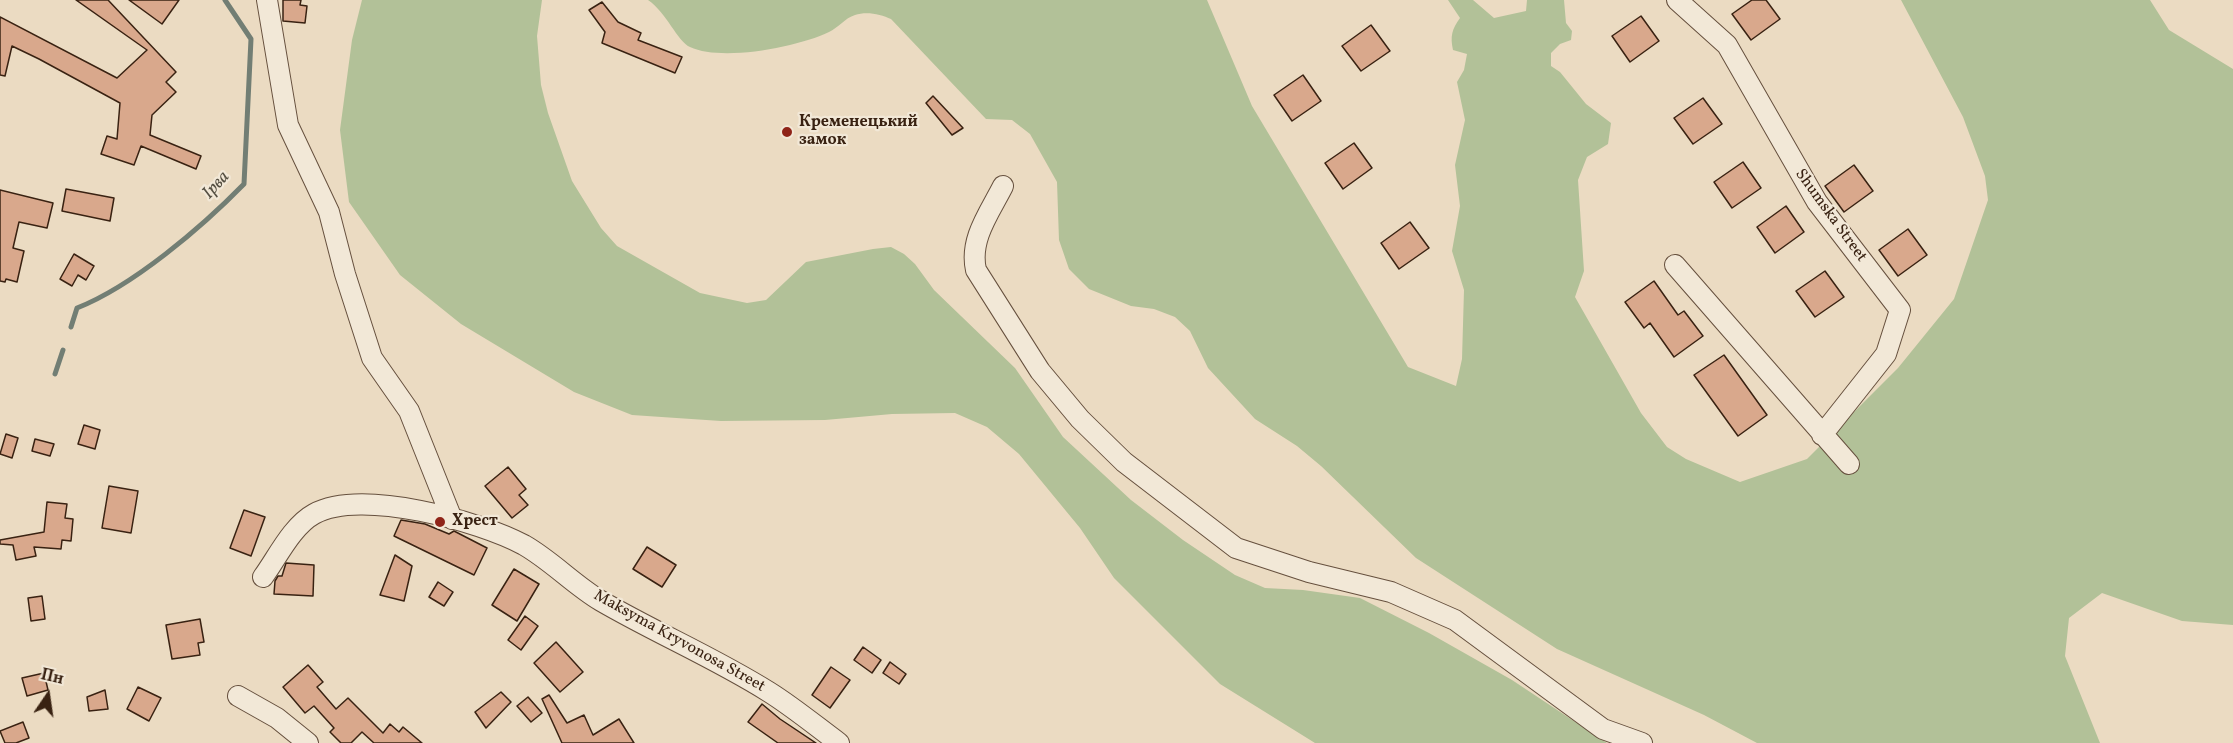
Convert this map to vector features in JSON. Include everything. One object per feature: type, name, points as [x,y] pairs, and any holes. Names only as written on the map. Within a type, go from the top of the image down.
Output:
[{"type":"street","points":[[267,0],[288,125],[329,212],[345,274],[372,358],[409,411],[452,519]]},
{"type":"street","name":"Shumska Street","points":[[1677,0],[1727,45],[1817,202],[1900,310],[1886,354],[1822,435]]},
{"type":"street","points":[[1003,186],[976,240],[974,261],[976,270],[1040,371],[1080,419],[1124,462],[1236,548],[1310,572],[1391,592],[1455,620],[1603,729],[1642,743]]},
{"type":"street","points":[[1675,265],[1849,464]]},
{"type":"street","name":"Maksyma Kryvonosa Street","points":[[262,577],[297,530],[312,514],[331,507],[355,504],[398,508],[452,519],[498,532],[549,561],[600,600],[770,693],[838,743]]},
{"type":"street","points":[[238,696],[276,718],[308,743]]},
{"type":"green space","points":[[362,0],[542,0],[537,36],[541,85],[548,113],[572,181],[601,228],[617,246],[700,293],[747,303],[766,300],[806,262],[891,247],[904,254],[915,264],[934,290],[1015,368],[1063,437],[1131,500],[1183,540],[1235,575],[1265,588],[1303,590],[1360,598],[1429,633],[1512,680],[1607,743],[1315,743],[1220,684],[1114,578],[1080,528],[1019,454],[987,427],[955,413],[892,414],[825,420],[721,421],[632,415],[574,392],[461,324],[400,275],[349,202],[340,130],[352,40]]},
{"type":"green space","points":[[648,0],[1207,0],[1252,106],[1408,367],[1456,386],[1462,359],[1464,290],[1452,251],[1460,206],[1455,165],[1465,120],[1457,82],[1464,70],[1467,54],[1453,50],[1452,33],[1460,18],[1448,0],[1473,0],[1494,18],[1526,11],[1527,0],[1564,0],[1566,23],[1572,31],[1571,40],[1560,44],[1551,53],[1551,66],[1560,72],[1586,104],[1611,123],[1608,144],[1587,157],[1578,180],[1584,271],[1575,297],[1641,413],[1667,447],[1686,459],[1740,482],[1807,459],[1898,368],[1954,299],[1988,200],[1985,176],[1963,117],[1901,0],[2150,0],[2169,30],[2233,69],[2233,625],[2182,621],[2102,593],[2069,618],[2065,656],[2100,743],[1757,743],[1704,715],[1557,649],[1416,558],[1321,466],[1297,446],[1255,419],[1208,368],[1190,331],[1175,317],[1154,309],[1131,306],[1089,289],[1069,269],[1059,240],[1057,182],[1030,134],[1012,120],[986,119],[891,19],[873,14],[859,14],[851,16],[829,32],[799,43],[760,51],[721,53],[704,51],[685,44],[661,12]]},
{"type":"building","points":[[76,0],[108,0],[176,72],[166,82],[176,92],[152,115],[150,135],[201,156],[196,169],[141,146],[134,165],[101,154],[107,136],[117,139],[120,103],[12,46],[5,76],[0,75],[0,17],[117,78],[147,50]]},
{"type":"building","points":[[129,0],[179,0],[162,24]]},
{"type":"building","points":[[283,0],[301,0],[300,5],[307,6],[305,23],[283,21]]},
{"type":"building","points":[[1752,0],[1766,0],[1780,19],[1751,40],[1732,14]]},
{"type":"building","points":[[602,2],[618,22],[641,33],[638,40],[682,57],[675,73],[602,43],[605,32],[589,10]]},
{"type":"building","points":[[1641,16],[1659,41],[1630,62],[1612,36]]},
{"type":"building","points":[[1371,25],[1390,51],[1361,71],[1342,46]]},
{"type":"building","points":[[1303,75],[1321,101],[1292,121],[1274,95]]},
{"type":"building","points":[[933,96],[963,128],[952,135],[926,103]]},
{"type":"building","points":[[1703,98],[1722,124],[1693,144],[1674,118]]},
{"type":"building","points":[[1354,143],[1372,168],[1343,189],[1325,163]]},
{"type":"building","points":[[1743,162],[1761,188],[1732,208],[1714,182]]},
{"type":"building","points":[[1854,165],[1873,191],[1844,212],[1825,186]]},
{"type":"building","points":[[66,189],[114,198],[110,221],[62,211]]},
{"type":"building","points":[[0,190],[53,203],[47,228],[19,222],[13,248],[24,251],[17,282],[6,279],[5,282],[0,281]]},
{"type":"building","points":[[1786,206],[1804,232],[1775,253],[1757,227]]},
{"type":"building","points":[[1410,222],[1429,248],[1399,269],[1381,243]]},
{"type":"building","points":[[1908,229],[1927,255],[1898,276],[1879,250]]},
{"type":"building","points":[[74,254],[94,266],[86,280],[78,275],[72,286],[60,279]]},
{"type":"building","points":[[1825,271],[1844,297],[1815,317],[1796,291]]},
{"type":"building","points":[[1654,281],[1678,315],[1684,311],[1703,336],[1674,357],[1650,323],[1644,328],[1625,302]]},
{"type":"building","points":[[1724,355],[1767,415],[1738,436],[1694,375]]},
{"type":"building","points":[[84,425],[100,430],[95,449],[78,444]]},
{"type":"building","points":[[6,434],[18,438],[12,458],[0,454]]},
{"type":"building","points":[[35,439],[54,444],[50,456],[32,451]]},
{"type":"building","points":[[508,467],[526,489],[519,495],[528,505],[512,518],[485,486]]},
{"type":"building","points":[[109,486],[138,491],[131,533],[102,528]]},
{"type":"building","points":[[47,502],[67,504],[65,518],[73,519],[71,541],[62,540],[61,549],[34,547],[36,556],[16,560],[13,545],[0,544],[0,540],[44,532]]},
{"type":"building","points":[[244,510],[265,517],[251,556],[230,548]]},
{"type":"building","points":[[401,520],[425,524],[449,534],[454,531],[487,548],[474,575],[394,536]]},
{"type":"building","points":[[647,547],[676,565],[662,587],[633,569]]},
{"type":"building","points":[[395,555],[412,566],[404,601],[380,595]]},
{"type":"building","points":[[286,563],[314,565],[313,596],[274,594],[275,581],[278,576],[282,576]]},
{"type":"building","points":[[514,569],[539,584],[517,621],[492,605]]},
{"type":"building","points":[[438,582],[453,592],[444,606],[429,597]]},
{"type":"building","points":[[42,596],[45,619],[31,621],[28,598]]},
{"type":"building","points":[[525,616],[538,626],[521,650],[508,640]]},
{"type":"building","points":[[200,619],[204,642],[198,643],[200,655],[172,659],[166,625]]},
{"type":"building","points":[[556,642],[583,672],[560,692],[534,663]]},
{"type":"building","points":[[863,647],[881,660],[872,673],[854,660]]},
{"type":"building","points":[[890,662],[906,674],[899,684],[883,673]]},
{"type":"building","points":[[308,665],[323,682],[317,687],[336,709],[348,698],[383,733],[390,724],[399,732],[403,727],[422,743],[374,743],[362,732],[351,743],[341,743],[330,732],[334,728],[314,706],[305,713],[283,687]]},
{"type":"building","points":[[831,667],[850,680],[830,708],[812,695]]},
{"type":"building","points":[[44,673],[48,690],[27,696],[22,678]]},
{"type":"building","points":[[138,687],[161,698],[149,721],[127,709]]},
{"type":"building","points":[[105,690],[108,709],[89,711],[87,697]]},
{"type":"building","points":[[501,692],[511,702],[486,728],[475,712]]},
{"type":"building","points":[[549,695],[567,723],[584,715],[593,735],[619,719],[634,743],[562,743],[542,699]]},
{"type":"building","points":[[528,697],[542,713],[531,722],[517,706]]},
{"type":"building","points":[[762,704],[816,743],[778,743],[748,722]]},
{"type":"building","points":[[23,722],[29,738],[16,743],[5,743],[0,731]]},
{"type":"waterway","name":"Ірва","points":[[71,327],[77,308],[121,285],[166,254],[244,184],[251,39],[225,0]]},
{"type":"waterway","name":"Ірва","points":[[55,374],[63,350]]},
{"type":"place","name":"Кременецький замок","points":[[787,132]]},
{"type":"place","name":"Хрест","points":[[440,522]]}]
